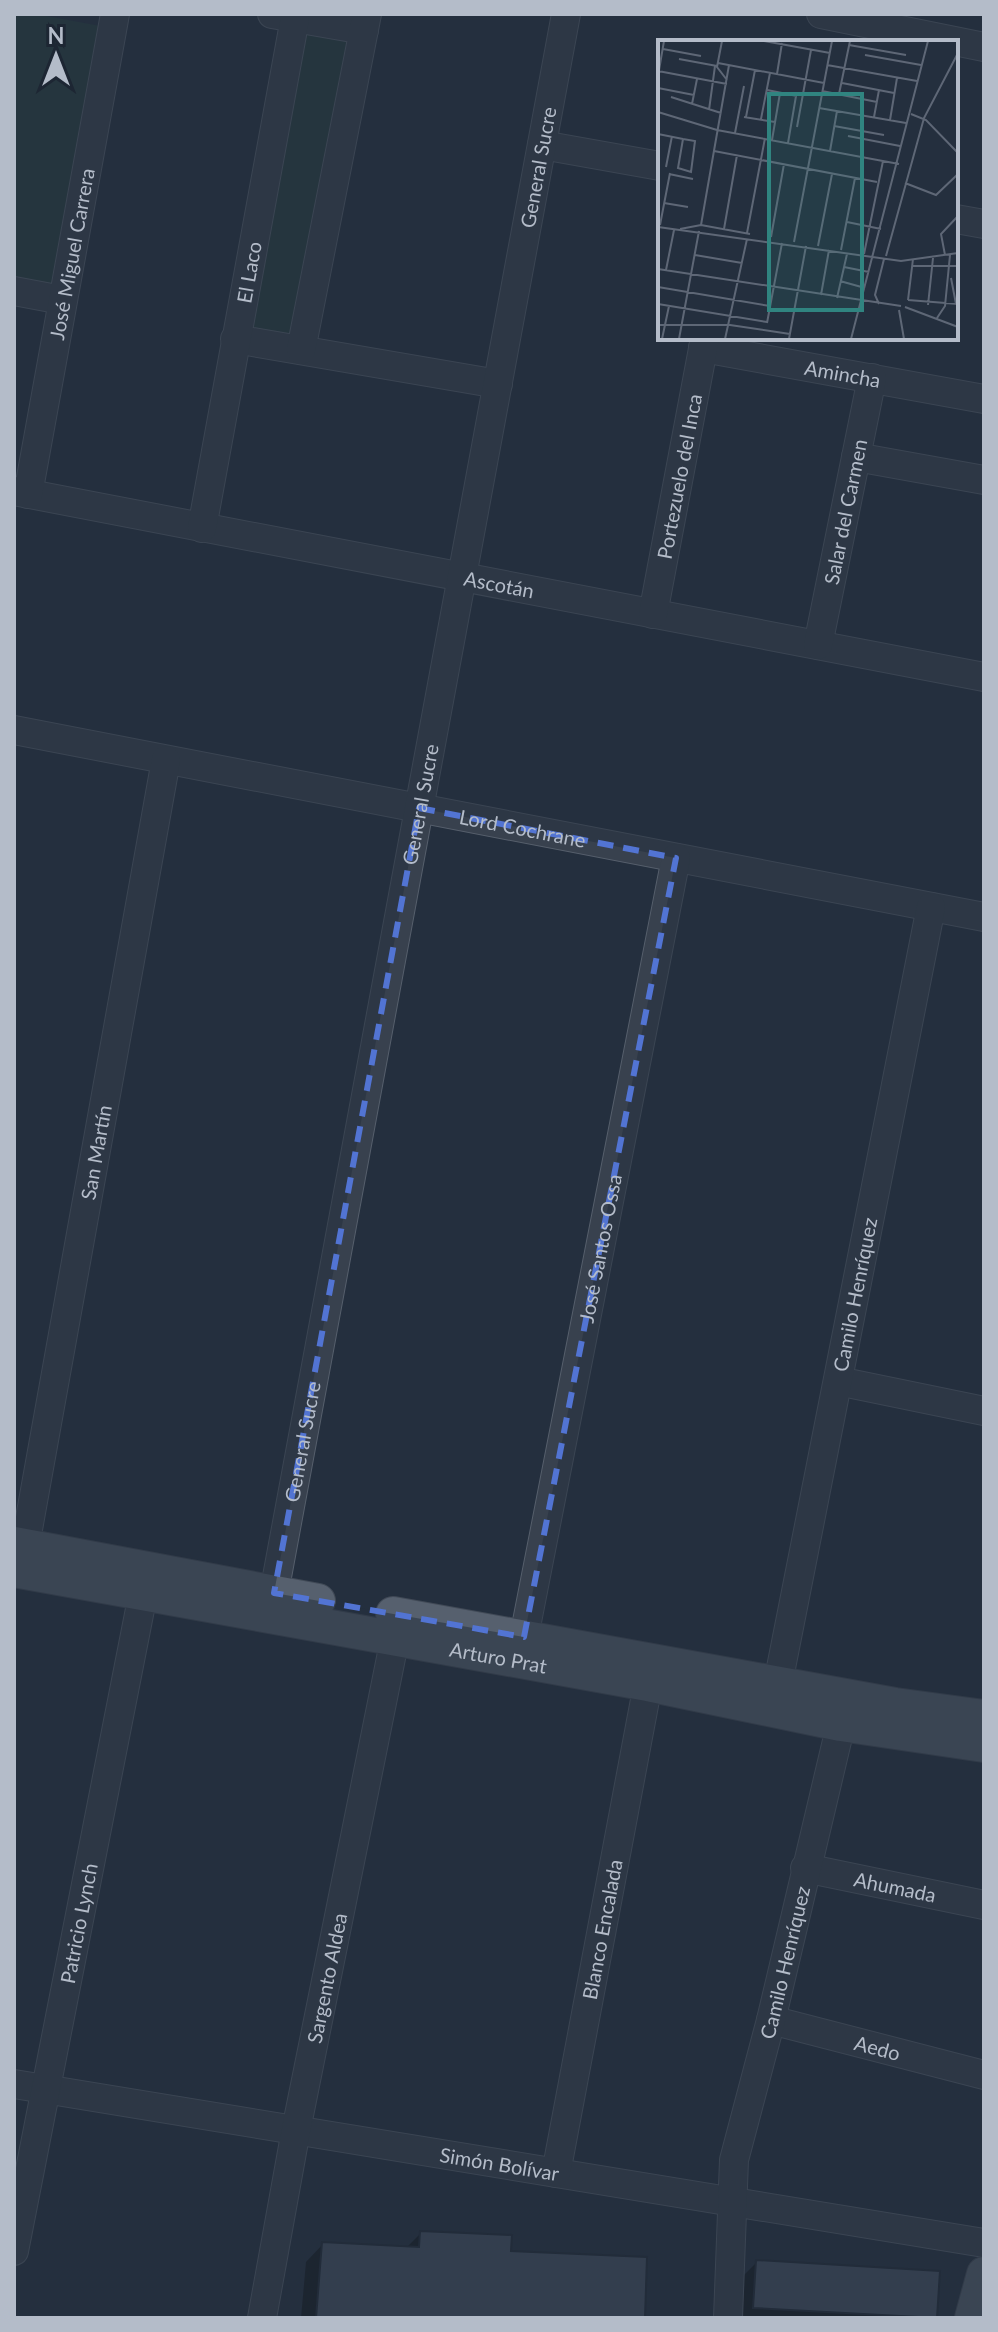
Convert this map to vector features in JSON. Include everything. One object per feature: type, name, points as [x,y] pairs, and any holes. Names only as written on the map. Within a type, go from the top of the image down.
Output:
[{"type":"main road","name":"Arturo Prat","points":[[18,1553],[274,1593],[895,1705],[984,1717]]},
{"type":"main road","name":"Arturo Prat","points":[[18,1553],[143,1594],[648,1684],[841,1724],[984,1745]]},
{"type":"main road","points":[[972,2318],[984,2274]]},
{"type":"street","name":"José Miguel Carrera","points":[[21,492],[62,300],[115,14]]},
{"type":"street","name":"General Sucre","points":[[274,1593],[566,14]]},
{"type":"street","points":[[821,14],[949,40]]},
{"type":"street","points":[[284,16],[366,22],[301,350]]},
{"type":"street","name":"El Laco","points":[[202,528],[235,339],[284,16]]},
{"type":"street","points":[[958,42],[984,47]]},
{"type":"street","points":[[542,145],[658,166]]},
{"type":"street","points":[[958,219],[984,224]]},
{"type":"street","points":[[14,291],[62,300]]},
{"type":"street","points":[[235,339],[498,384]]},
{"type":"street","name":"Amincha","points":[[704,343],[984,399]]},
{"type":"street","name":"Portezuelo del Inca","points":[[653,614],[704,343]]},
{"type":"street","name":"Salar del Carmen","points":[[818,645],[872,378]]},
{"type":"street","points":[[856,457],[984,480]]},
{"type":"street","name":"Ascotán","points":[[21,492],[984,677]]},
{"type":"street","name":"Lord Cochrane","points":[[14,730],[984,917]]},
{"type":"street","name":"San Martín","points":[[18,1553],[166,760]]},
{"type":"street","name":"José Santos Ossa","points":[[524,1637],[676,858]]},
{"type":"street","name":"Camilo Henríquez","points":[[778,1683],[931,907]]},
{"type":"street","points":[[838,1381],[984,1411]]},
{"type":"street","name":"Patricio Lynch","points":[[14,2251],[143,1594]]},
{"type":"street","name":"Sargento Aldea","points":[[262,2318],[296,2130],[395,1638]]},
{"type":"street","name":"Blanco Encalada","points":[[556,2173],[648,1684]]},
{"type":"street","name":"Camilo Henríquez","points":[[728,2318],[734,2160],[771,2020],[841,1724]]},
{"type":"street","name":"Ahumada","points":[[805,1868],[984,1905]]},
{"type":"street","name":"Aedo","points":[[771,2020],[984,2075]]},
{"type":"street","name":"Simón Bolívar","points":[[14,2084],[984,2243]]},
{"type":"highlighted area","points":[[419,808],[676,858],[524,1637],[274,1593]]},
{"type":"green space","points":[[14,14],[36,14],[106,27],[52,289],[14,282]]},
{"type":"green space","points":[[303,27],[348,34],[294,339],[244,331]]},
{"type":"building","points":[[420,2231],[512,2235],[511,2251],[647,2257],[645,2318],[316,2318],[322,2242],[419,2247]]},
{"type":"building","points":[[756,2260],[940,2271],[937,2318],[753,2308]]}]
